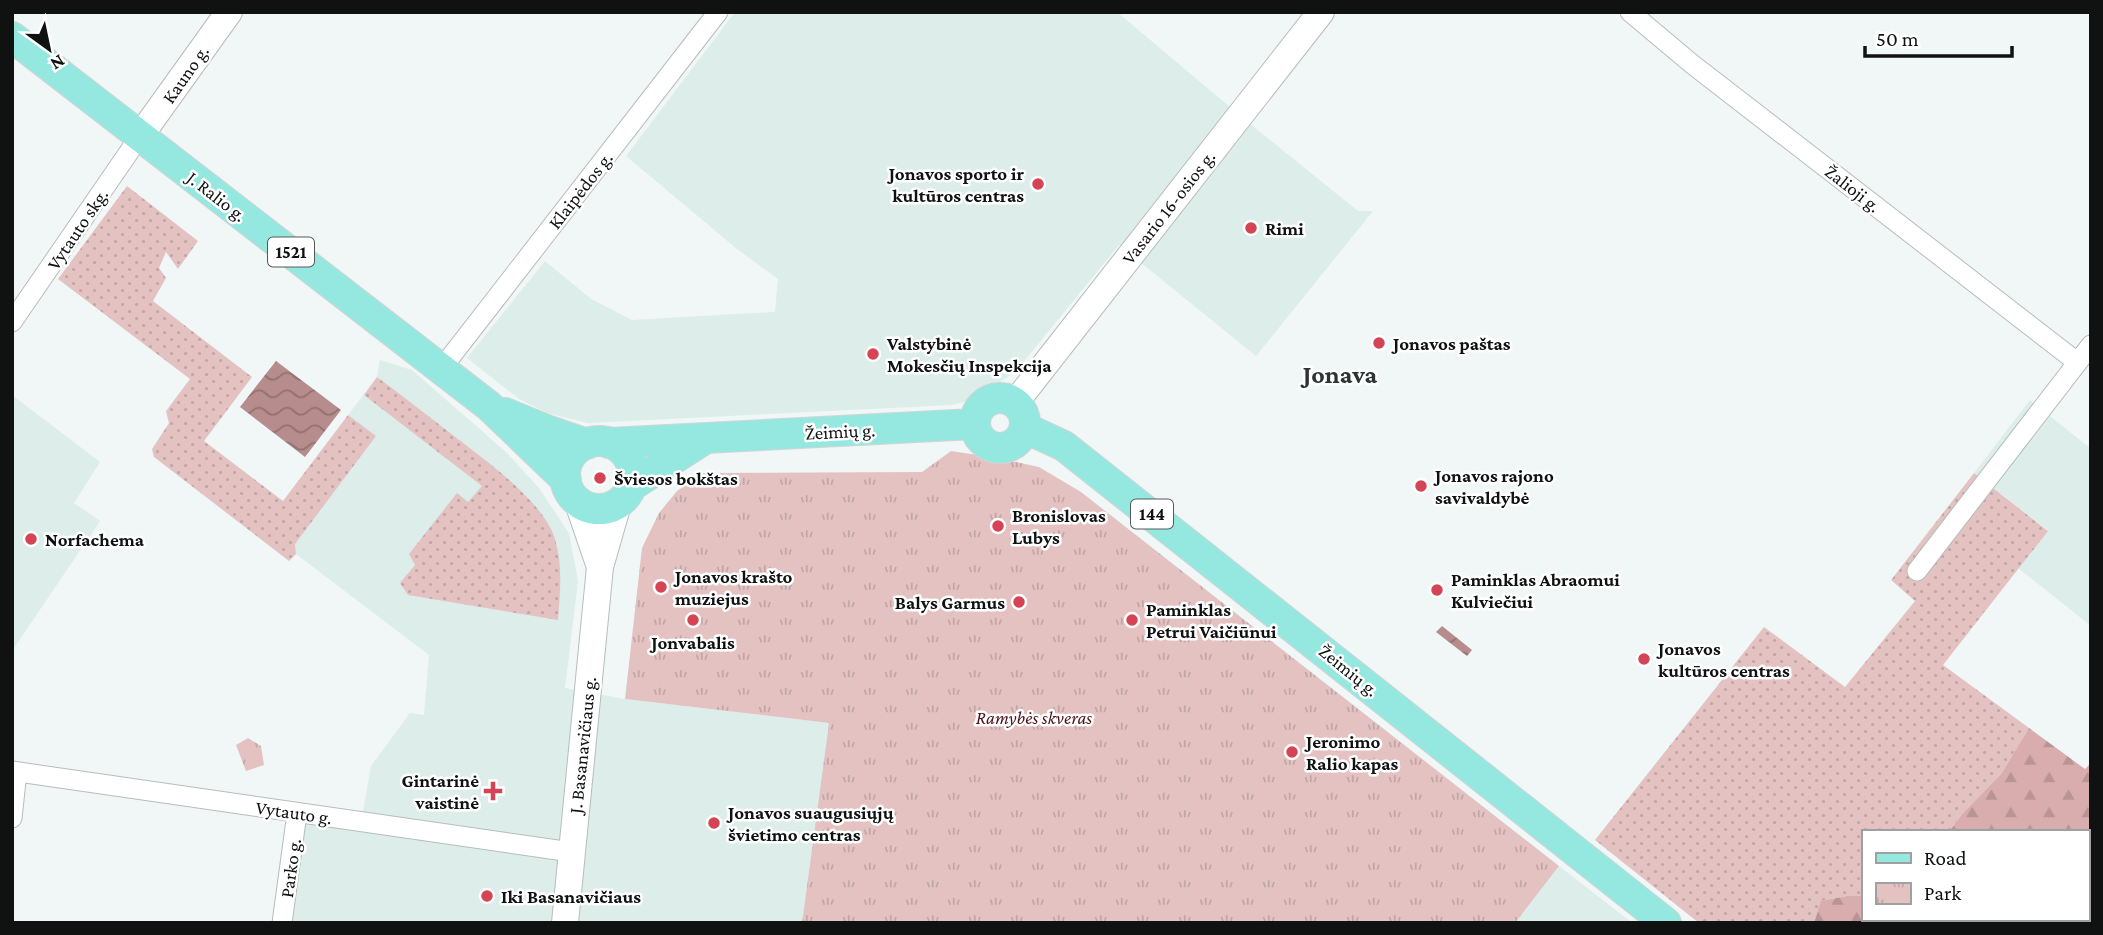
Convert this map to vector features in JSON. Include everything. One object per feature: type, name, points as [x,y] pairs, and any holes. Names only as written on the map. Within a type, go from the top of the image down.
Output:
[{"type":"main road","name":"Kauno g.","points":[[140,136],[229,12]]},
{"type":"main road","name":"Vasario 16-osios g.","points":[[1020,416],[1321,12]]},
{"type":"main road","name":"J. Ralio g.","points":[[12,37],[489,406],[571,490]]},
{"type":"main road","name":"144","points":[[974,424],[978,409],[991,399],[1007,399],[1020,416]]},
{"type":"main road","name":"J. Ralio g.","points":[[489,406],[549,431],[598,443]]},
{"type":"main road","points":[[974,424],[980,439],[993,448],[1009,447],[1016,443],[1020,416]]},
{"type":"main road","name":"Žeimių g.","points":[[1020,416],[1036,433],[1064,446],[1661,921]]},
{"type":"main road","name":"Žeimių g.","points":[[598,443],[974,424]]},
{"type":"main road","name":"Žeimių g.","points":[[625,495],[706,438]]},
{"type":"main road","points":[[598,443],[619,448],[627,455],[633,476],[625,495],[608,508],[597,509],[586,507],[571,490],[566,469],[570,458],[578,450],[598,443]]},
{"type":"main road","name":"J. Basanavičiaus g.","points":[[571,490],[600,568]]},
{"type":"main road","name":"J. Basanavičiaus g.","points":[[565,923],[600,568],[625,495]]},
{"type":"street","name":"Klaipėdos g.","points":[[442,368],[718,12]]},
{"type":"street","name":"Žalioji g.","points":[[1630,12],[1692,64],[2077,362]]},
{"type":"street","name":"Vytauto skg.","points":[[12,323],[140,136]]},
{"type":"street","points":[[1917,570],[2091,345]]},
{"type":"street","points":[[12,818],[14,770]]},
{"type":"street","name":"Vytauto g.","points":[[14,770],[571,852]]},
{"type":"street","name":"Parko g.","points":[[282,923],[297,813]]},
{"type":"shaded area","points":[[735,12],[1117,12],[1358,211],[1373,211],[1256,356],[1119,245],[1016,371],[976,399],[951,405],[588,423],[547,413],[519,399],[467,358],[545,261],[591,299],[632,320],[775,312],[778,279],[737,249],[626,156]]},
{"type":"shaded area","points":[[380,360],[412,370],[506,452],[539,488],[569,533],[578,581],[565,688],[625,699],[829,723],[802,923],[272,923],[291,807],[362,817],[371,766],[410,713],[424,715],[429,655],[296,554],[295,544],[375,437],[348,415],[377,377]]},
{"type":"shaded area","points":[[12,395],[100,462],[74,503],[100,521],[12,651]]},
{"type":"shaded area","points":[[2030,400],[2091,449],[2091,626],[2018,568],[2048,530],[1974,473]]},
{"type":"shaded area","points":[[2091,855],[2091,923],[2038,923],[2089,921]]},
{"type":"shaded area","points":[[1559,866],[1631,922],[1631,923],[1515,923]]},
{"type":"green space","points":[[127,186],[198,241],[178,269],[166,252],[159,268],[166,278],[153,301],[252,377],[204,441],[283,501],[348,415],[376,436],[295,544],[296,554],[289,561],[154,457],[152,449],[169,423],[166,411],[190,379],[58,279]]},
{"type":"green space","points":[[377,377],[497,469],[539,511],[549,525],[558,549],[558,620],[408,595],[400,583],[415,565],[409,554],[457,493],[468,502],[482,486],[364,395]]},
{"type":"green space","name":"Ramybės skveras","points":[[951,451],[1039,467],[1081,492],[1559,866],[1515,923],[802,923],[829,723],[625,699],[642,548],[659,513],[677,491],[704,473],[922,472]]},
{"type":"green space","points":[[1974,473],[2048,531],[1943,665],[2029,728],[2001,774],[1962,814],[1950,830],[1862,830],[1862,896],[1822,901],[1814,923],[1699,923],[1595,840],[1764,627],[1845,687],[1915,601],[1891,580]]},
{"type":"green space","points":[[2029,728],[2085,769],[2091,763],[2091,839],[2089,842],[2089,830],[1950,830],[1962,814],[2001,774]]},
{"type":"green space","points":[[248,738],[261,746],[264,765],[246,771],[236,745]]},
{"type":"green space","points":[[1862,896],[1862,921],[2028,921],[1814,923],[1821,901]]},
{"type":"water","points":[[276,361],[341,410],[305,457],[240,407]]},
{"type":"water","points":[[1442,626],[1472,650],[1467,656],[1436,632]]},
{"type":"place","name":"Jonavos sporto ir kultūros centras","points":[[1038,184]]},
{"type":"place","name":"Rimi","points":[[1251,228]]},
{"type":"place","name":"Jonavos paštas","points":[[1379,343]]},
{"type":"place","name":"Valstybinė Mokesčių Inspekcija","points":[[873,354]]},
{"type":"place","name":"Šviesos bokštas","points":[[600,478]]},
{"type":"place","name":"Jonavos rajono savivaldybė","points":[[1421,486]]},
{"type":"place","name":"Bronislovas Lubys","points":[[998,526]]},
{"type":"place","name":"Norfachema","points":[[31,539]]},
{"type":"place","name":"Jonavos krašto muziejus","points":[[661,587]]},
{"type":"place","name":"Paminklas Abraomui Kulviečiui","points":[[1437,590]]},
{"type":"place","name":"Balys Garmus","points":[[1019,602]]},
{"type":"place","name":"Jonvabalis","points":[[693,620]]},
{"type":"place","name":"Paminklas Petrui Vaičiūnui","points":[[1132,620]]},
{"type":"place","name":"Jonavos kultūros centras","points":[[1644,659]]},
{"type":"place","name":"Jeronimo Ralio kapas","points":[[1292,752]]},
{"type":"place","name":"Gintarinė vaistinė","points":[[493,791]]},
{"type":"place","name":"Jonavos suaugusiųjų švietimo centras","points":[[714,823]]},
{"type":"place","name":"Iki Basanavičiaus","points":[[487,896]]},
{"type":"district","name":"Jonava","points":[[1340,374]]}]
